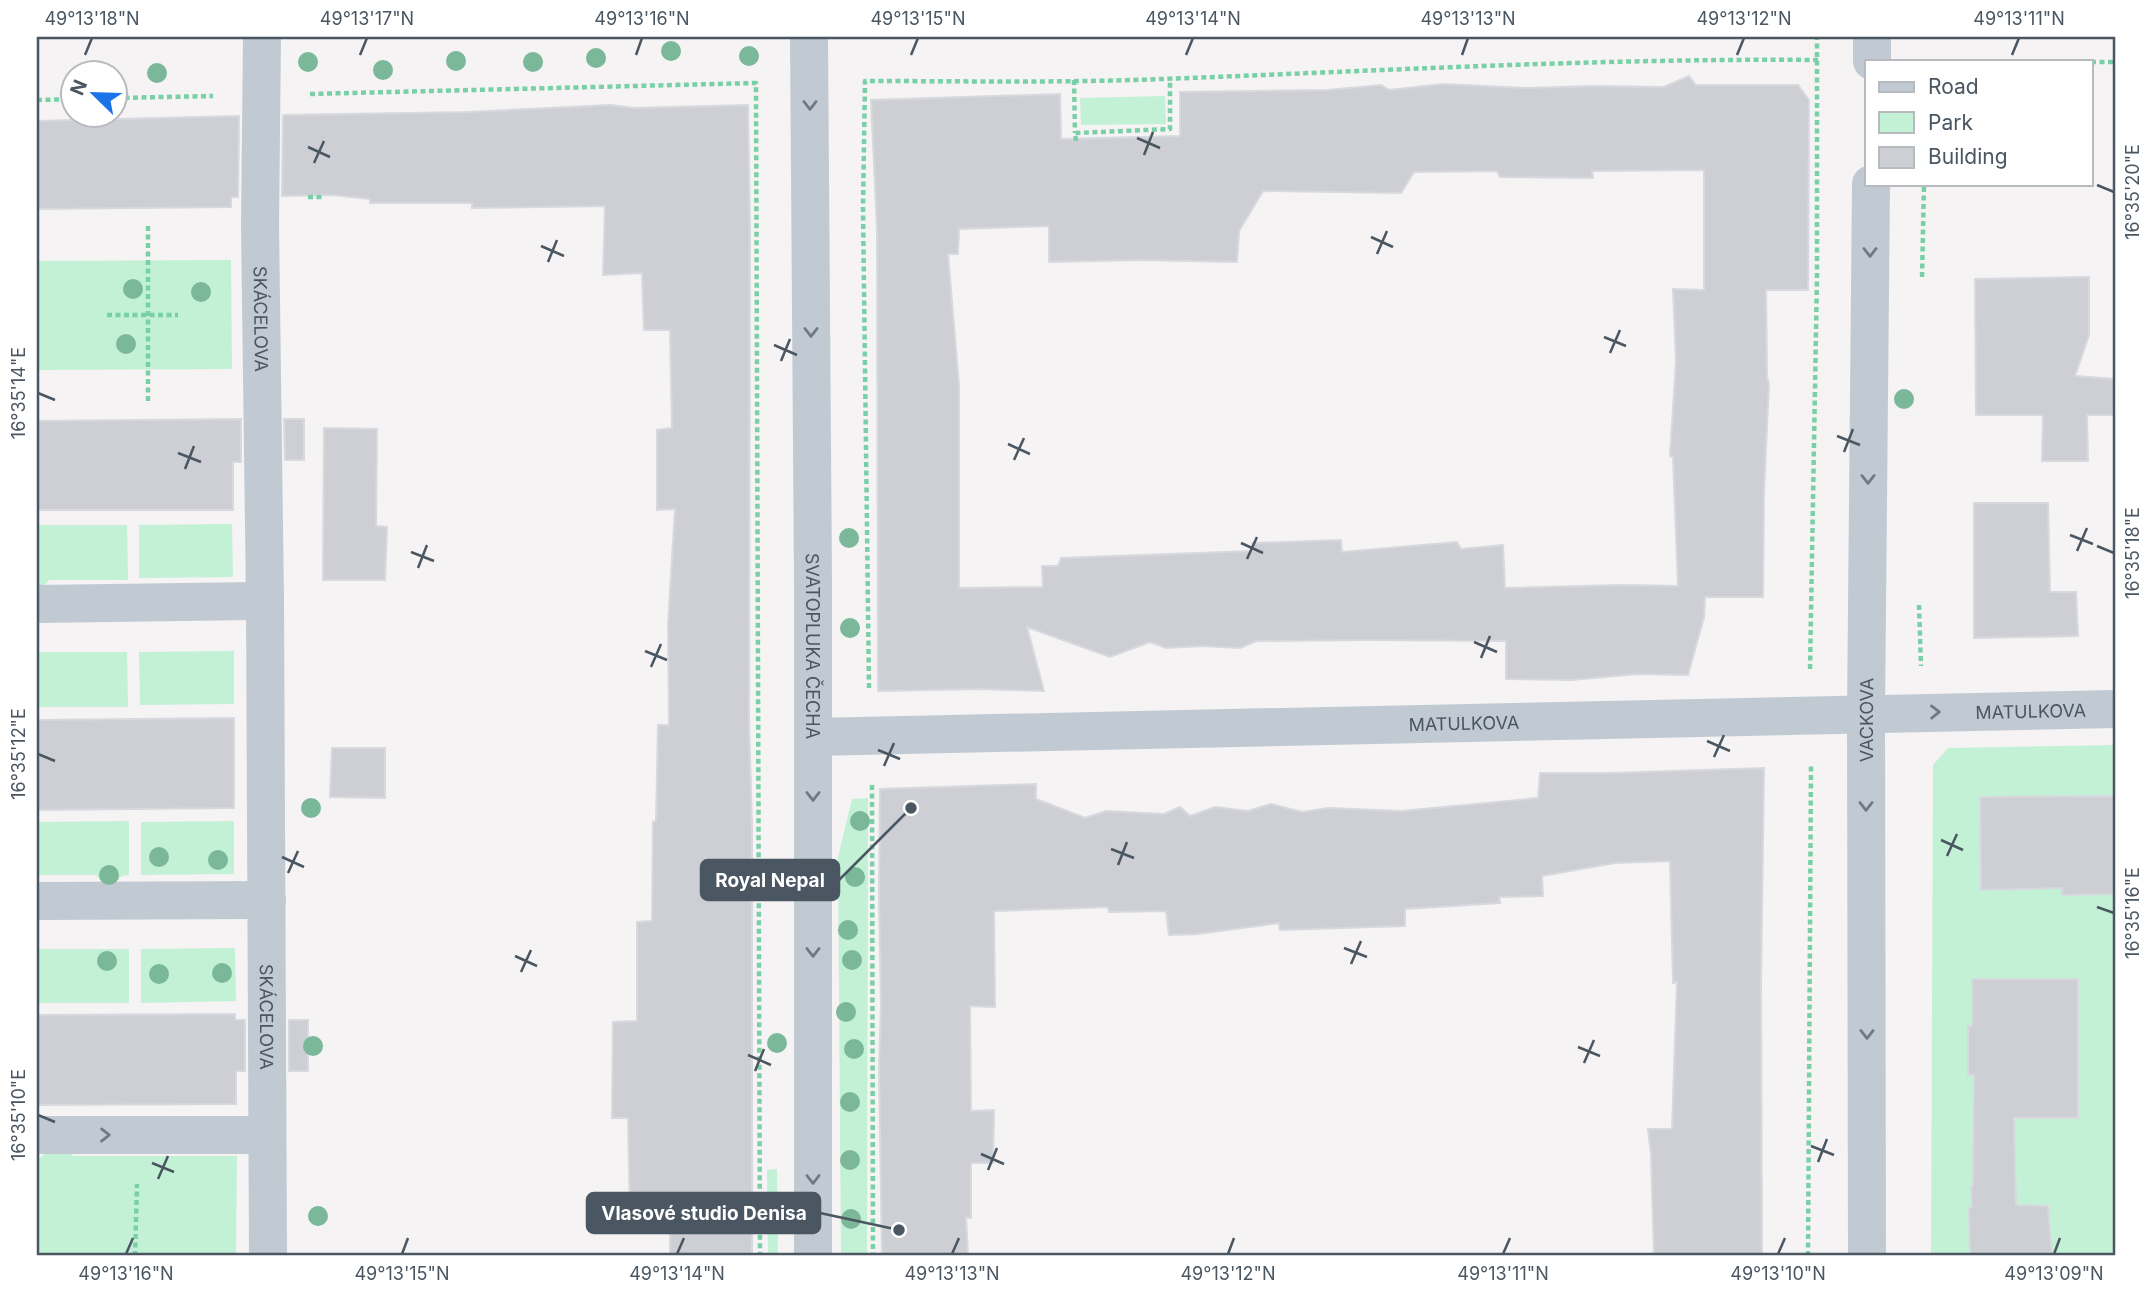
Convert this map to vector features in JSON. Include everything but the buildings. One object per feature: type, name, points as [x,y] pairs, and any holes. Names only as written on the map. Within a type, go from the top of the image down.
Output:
[{"type":"street","name":"SKÁCELOVA","points":[[262,37],[260,225],[268,1256]]},
{"type":"street","name":"SVATOPLUKA ČECHA","points":[[810,37],[813,1256]]},
{"type":"street","points":[[1872,37],[1872,60]]},
{"type":"street","name":"VACKOVA","points":[[1867,1256],[1866,714],[1871,186]]},
{"type":"street","points":[[37,604],[265,601]]},
{"type":"street","name":"MATULKOVA","points":[[813,737],[2115,709]]},
{"type":"street","points":[[37,901],[267,900]]},
{"type":"street","points":[[37,1135],[267,1135]]},
{"type":"path","points":[[1810,674],[1817,37]]},
{"type":"path","points":[[869,699],[863,208],[865,81],[1170,79],[1468,66],[1738,59],[1818,60]]},
{"type":"path","points":[[2092,62],[2115,62]]},
{"type":"path","points":[[1075,132],[1170,129],[1170,79]]},
{"type":"path","points":[[1074,80],[1076,141]]},
{"type":"path","points":[[304,94],[756,83],[760,1256]]},
{"type":"path","points":[[130,98],[225,96]]},
{"type":"path","points":[[37,100],[60,99]]},
{"type":"path","points":[[1922,281],[1924,186]]},
{"type":"path","points":[[148,226],[148,402]]},
{"type":"path","points":[[107,315],[178,315]]},
{"type":"path","points":[[1919,597],[1922,677]]},
{"type":"path","points":[[1808,1256],[1811,756]]},
{"type":"path","points":[[872,775],[873,1256]]},
{"type":"path","points":[[135,1256],[138,1181]]},
{"type":"green space","points":[[1165,96],[1166,124],[1081,125],[1080,98]]},
{"type":"green space","points":[[231,260],[232,369],[37,370],[37,261]]},
{"type":"green space","points":[[232,524],[233,577],[139,578],[139,525]]},
{"type":"green space","points":[[37,525],[127,525],[128,580],[49,580],[44,586],[37,586]]},
{"type":"green space","points":[[234,651],[234,704],[140,705],[139,652]]},
{"type":"green space","points":[[37,652],[127,652],[128,707],[37,707]]},
{"type":"green space","points":[[2115,745],[2115,1256],[1931,1256],[1933,765],[1948,748]]},
{"type":"green space","points":[[868,798],[867,1256],[841,1256],[838,857],[852,799]]},
{"type":"green space","points":[[129,821],[129,875],[118,880],[101,880],[96,875],[37,875],[37,822]]},
{"type":"green space","points":[[234,821],[234,874],[141,875],[141,822]]},
{"type":"green space","points":[[235,948],[236,1001],[141,1003],[141,949]]},
{"type":"green space","points":[[37,949],[129,949],[129,1003],[37,1003]]},
{"type":"green space","points":[[47,1149],[69,1149],[73,1156],[237,1156],[236,1254],[37,1256],[37,1157],[42,1157]]},
{"type":"green space","points":[[777,1169],[778,1256],[768,1256],[767,1170]]},
{"type":"place","name":"Royal Nepal","points":[[911,808]]},
{"type":"place","name":"Vlasové studio Denisa","points":[[899,1230]]}]
